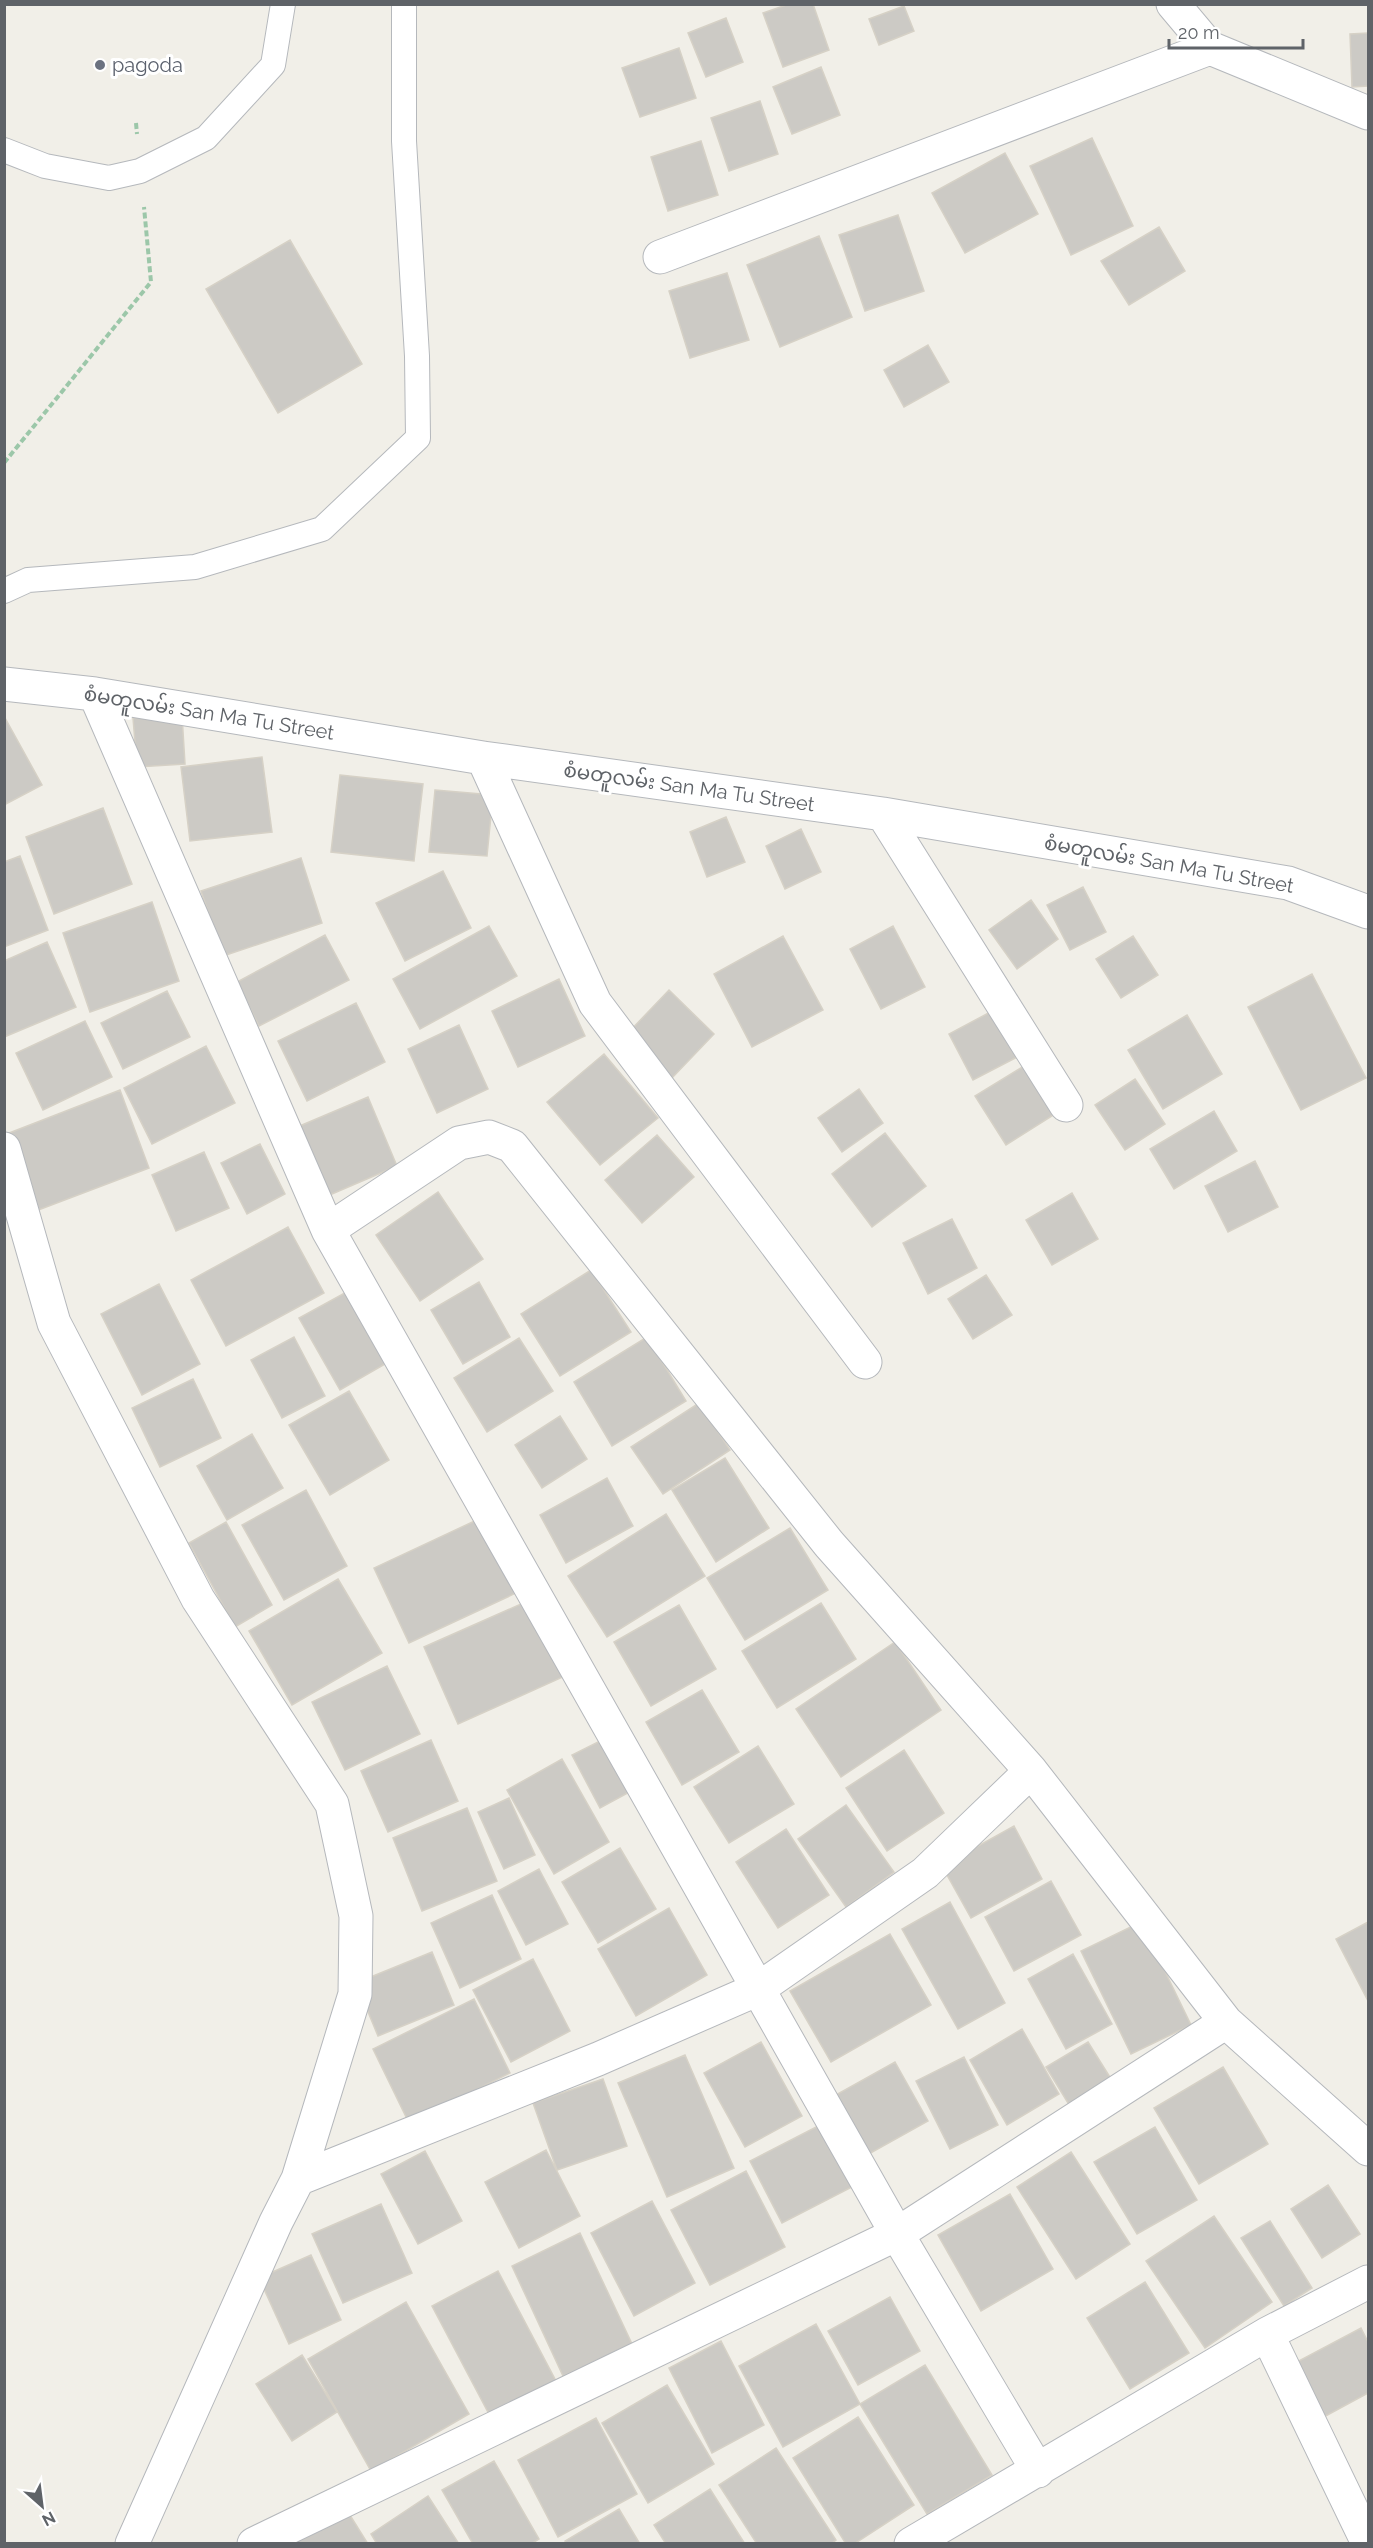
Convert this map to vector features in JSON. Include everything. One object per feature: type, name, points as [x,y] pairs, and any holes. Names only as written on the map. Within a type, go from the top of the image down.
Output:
[{"type":"street","points":[[1173,4],[1210,48],[1368,113]]},
{"type":"street","points":[[660,257],[1210,48]]},
{"type":"street","name":"စံမတူလမ်း San Ma Tu Street","points":[[4,684],[95,694],[483,758],[883,814],[1288,883],[1368,912]]},
{"type":"street","points":[[95,694],[328,1230],[897,2234],[1038,2471]]},
{"type":"street","points":[[483,758],[595,1002],[866,1362]]},
{"type":"street","points":[[883,814],[1066,1106]]},
{"type":"street","points":[[328,1230],[459,1143],[489,1137],[513,1146],[829,1544],[1031,1771],[1226,2022],[1368,2149]]},
{"type":"street","points":[[4,1149],[54,1323],[198,1599],[332,1804],[356,1916],[355,1994],[298,2179],[276,2222],[132,2544]]},
{"type":"street","points":[[298,2179],[598,2059],[758,1989],[925,1872],[1031,1771]]},
{"type":"street","points":[[254,2544],[897,2234],[1226,2022]]},
{"type":"street","points":[[911,2544],[1267,2334],[1368,2282]]},
{"type":"street","points":[[1267,2334],[1368,2543]]},
{"type":"lane","points":[[4,150],[45,166],[109,178],[140,171],[206,138],[273,65],[283,4]]},
{"type":"lane","points":[[4,591],[28,580],[195,567],[322,529],[418,438],[417,356],[404,141],[404,4]]},
{"type":"path","points":[[4,463],[151,282],[136,123]]},
{"type":"building","points":[[789,4],[813,4],[829,50],[783,67],[763,13]]},
{"type":"building","points":[[904,6],[914,31],[879,45],[869,19]]},
{"type":"building","points":[[726,18],[743,62],[706,77],[688,33]]},
{"type":"building","points":[[1368,33],[1368,86],[1352,87],[1350,34]]},
{"type":"building","points":[[679,48],[696,98],[640,117],[622,68]]},
{"type":"building","points":[[821,67],[840,115],[792,134],[773,87]]},
{"type":"building","points":[[760,101],[778,154],[729,171],[711,118]]},
{"type":"building","points":[[1092,138],[1133,226],[1071,255],[1030,166]]},
{"type":"building","points":[[701,141],[718,195],[668,211],[651,157]]},
{"type":"building","points":[[1005,153],[1038,214],[965,253],[932,193]]},
{"type":"building","points":[[898,215],[924,291],[865,311],[839,235]]},
{"type":"building","points":[[1159,227],[1185,271],[1129,305],[1101,261]]},
{"type":"building","points":[[819,236],[852,317],[780,347],[747,265]]},
{"type":"building","points":[[290,240],[362,364],[278,413],[206,289]]},
{"type":"building","points":[[727,273],[749,340],[690,358],[669,291]]},
{"type":"building","points":[[928,345],[949,382],[904,407],[884,370]]},
{"type":"building","points":[[182,715],[185,764],[137,767],[133,718]]},
{"type":"building","points":[[4,716],[42,785],[4,805]]},
{"type":"building","points":[[262,757],[272,832],[190,841],[181,767]]},
{"type":"building","points":[[340,775],[423,784],[414,861],[331,852]]},
{"type":"building","points":[[435,790],[493,795],[487,856],[429,852]]},
{"type":"building","points":[[103,808],[132,884],[54,914],[26,837]]},
{"type":"building","points":[[726,817],[745,862],[707,877],[690,832]]},
{"type":"building","points":[[801,829],[821,872],[785,889],[766,846]]},
{"type":"building","points":[[20,856],[48,930],[4,947],[4,862]]},
{"type":"building","points":[[301,858],[322,923],[223,956],[201,891]]},
{"type":"building","points":[[443,871],[471,928],[405,961],[376,903]]},
{"type":"building","points":[[1083,887],[1106,932],[1070,950],[1047,905]]},
{"type":"building","points":[[1031,900],[1058,939],[1017,969],[989,930]]},
{"type":"building","points":[[152,902],[179,981],[90,1012],[63,933]]},
{"type":"building","points":[[489,926],[517,976],[420,1029],[393,979]]},
{"type":"building","points":[[893,926],[925,987],[881,1009],[850,949]]},
{"type":"building","points":[[325,935],[349,980],[259,1026],[237,982]]},
{"type":"building","points":[[783,936],[823,1010],[752,1047],[714,974]]},
{"type":"building","points":[[1133,936],[1158,975],[1121,998],[1096,959]]},
{"type":"building","points":[[47,942],[76,1007],[4,1037],[4,961]]},
{"type":"building","points":[[1312,974],[1366,1078],[1301,1110],[1248,1007]]},
{"type":"building","points":[[559,979],[585,1036],[518,1067],[492,1011]]},
{"type":"building","points":[[669,990],[714,1034],[672,1078],[627,1034]]},
{"type":"building","points":[[167,991],[190,1037],[123,1069],[101,1023]]},
{"type":"building","points":[[356,1003],[385,1062],[307,1101],[278,1041]]},
{"type":"building","points":[[996,1009],[1021,1055],[973,1080],[949,1034]]},
{"type":"building","points":[[1187,1015],[1222,1074],[1163,1109],[1128,1050]]},
{"type":"building","points":[[85,1021],[112,1077],[43,1110],[16,1053]]},
{"type":"building","points":[[459,1025],[488,1089],[437,1113],[408,1049]]},
{"type":"building","points":[[206,1046],[235,1103],[152,1144],[124,1088]]},
{"type":"building","points":[[604,1054],[658,1118],[600,1165],[547,1102]]},
{"type":"building","points":[[1024,1066],[1055,1114],[1006,1145],[975,1096]]},
{"type":"building","points":[[1135,1079],[1165,1124],[1125,1150],[1095,1105]]},
{"type":"building","points":[[859,1089],[883,1123],[842,1152],[818,1118]]},
{"type":"building","points":[[120,1090],[149,1168],[33,1212],[4,1135]]},
{"type":"building","points":[[368,1097],[397,1166],[325,1197],[295,1128]]},
{"type":"building","points":[[1214,1111],[1237,1151],[1174,1189],[1150,1149]]},
{"type":"building","points":[[885,1133],[926,1186],[872,1227],[832,1174]]},
{"type":"building","points":[[657,1135],[694,1177],[642,1223],[605,1180]]},
{"type":"building","points":[[260,1144],[285,1194],[247,1214],[221,1163]]},
{"type":"building","points":[[204,1152],[229,1208],[176,1231],[152,1175]]},
{"type":"building","points":[[1255,1161],[1278,1207],[1228,1232],[1205,1186]]},
{"type":"building","points":[[438,1192],[483,1259],[420,1301],[376,1235]]},
{"type":"building","points":[[1072,1193],[1098,1239],[1052,1265],[1026,1220]]},
{"type":"building","points":[[952,1219],[977,1268],[928,1294],[903,1243]]},
{"type":"building","points":[[288,1227],[324,1293],[226,1346],[191,1280]]},
{"type":"building","points":[[591,1270],[631,1332],[560,1376],[521,1314]]},
{"type":"building","points":[[986,1275],[1012,1315],[973,1339],[948,1299]]},
{"type":"building","points":[[479,1282],[510,1337],[463,1364],[431,1310]]},
{"type":"building","points":[[159,1284],[200,1364],[142,1395],[101,1314]]},
{"type":"building","points":[[352,1289],[392,1360],[340,1390],[299,1318]]},
{"type":"building","points":[[294,1337],[325,1396],[282,1418],[251,1360]]},
{"type":"building","points":[[647,1337],[686,1401],[612,1446],[574,1382]]},
{"type":"building","points":[[519,1338],[553,1391],[487,1432],[454,1378]]},
{"type":"building","points":[[193,1379],[221,1438],[160,1467],[132,1408]]},
{"type":"building","points":[[349,1391],[389,1460],[330,1495],[289,1425]]},
{"type":"building","points":[[699,1403],[730,1450],[663,1494],[631,1447]]},
{"type":"building","points":[[560,1416],[587,1459],[542,1488],[515,1445]]},
{"type":"building","points":[[252,1434],[283,1488],[227,1520],[197,1466]]},
{"type":"building","points":[[725,1458],[769,1528],[716,1562],[672,1490]]},
{"type":"building","points":[[607,1478],[633,1526],[566,1563],[540,1515]]},
{"type":"building","points":[[306,1490],[347,1566],[284,1600],[242,1525]]},
{"type":"building","points":[[666,1514],[705,1576],[607,1637],[568,1576]]},
{"type":"building","points":[[481,1518],[516,1593],[409,1643],[374,1568]]},
{"type":"building","points":[[226,1522],[272,1605],[235,1627],[189,1543]]},
{"type":"building","points":[[790,1528],[828,1590],[745,1640],[707,1578]]},
{"type":"building","points":[[338,1579],[382,1653],[292,1705],[249,1631]]},
{"type":"building","points":[[530,1600],[565,1676],[458,1724],[424,1647]]},
{"type":"building","points":[[821,1603],[856,1659],[777,1708],[742,1651]]},
{"type":"building","points":[[679,1605],[716,1669],[651,1706],[614,1642]]},
{"type":"building","points":[[895,1642],[941,1710],[841,1777],[796,1709]]},
{"type":"building","points":[[387,1666],[420,1734],[345,1770],[312,1702]]},
{"type":"building","points":[[702,1690],[739,1752],[682,1785],[646,1722]]},
{"type":"building","points":[[610,1736],[637,1788],[600,1808],[572,1755]]},
{"type":"building","points":[[431,1740],[458,1801],[388,1832],[361,1771]]},
{"type":"building","points":[[758,1746],[794,1804],[729,1843],[694,1787]]},
{"type":"building","points":[[904,1750],[944,1813],[887,1851],[846,1788]]},
{"type":"building","points":[[562,1759],[609,1842],[554,1874],[507,1790]]},
{"type":"building","points":[[509,1798],[535,1855],[504,1869],[478,1812]]},
{"type":"building","points":[[846,1805],[894,1872],[846,1907],[798,1839]]},
{"type":"building","points":[[467,1808],[497,1881],[422,1911],[393,1838]]},
{"type":"building","points":[[1014,1826],[1042,1879],[971,1918],[942,1866]]},
{"type":"building","points":[[786,1829],[829,1895],[778,1928],[736,1862]]},
{"type":"building","points":[[620,1848],[656,1909],[598,1943],[562,1882]]},
{"type":"building","points":[[539,1869],[568,1924],[526,1945],[498,1891]]},
{"type":"building","points":[[1051,1881],[1081,1935],[1014,1971],[985,1917]]},
{"type":"building","points":[[492,1895],[521,1959],[460,1988],[431,1923]]},
{"type":"building","points":[[950,1902],[1005,2003],[958,2029],[902,1929]]},
{"type":"building","points":[[669,1908],[707,1975],[636,2016],[598,1949]]},
{"type":"building","points":[[1141,1922],[1191,2025],[1131,2054],[1081,1951]]},
{"type":"building","points":[[1368,1922],[1368,2001],[1336,1939]]},
{"type":"building","points":[[890,1934],[931,2005],[831,2062],[790,1991]]},
{"type":"building","points":[[432,1952],[454,2005],[378,2036],[356,1983]]},
{"type":"building","points":[[1073,1954],[1112,2024],[1066,2049],[1028,1979]]},
{"type":"building","points":[[533,1959],[570,2031],[511,2062],[473,1990]]},
{"type":"building","points":[[474,1999],[510,2073],[409,2123],[373,2049]]},
{"type":"building","points":[[1022,2029],[1059,2094],[1007,2125],[970,2060]]},
{"type":"building","points":[[761,2042],[802,2116],[745,2147],[704,2073]]},
{"type":"building","points":[[1088,2042],[1113,2082],[1071,2108],[1046,2067]]},
{"type":"building","points":[[685,2055],[734,2168],[667,2197],[618,2083]]},
{"type":"building","points":[[964,2057],[998,2125],[950,2149],[916,2081]]},
{"type":"building","points":[[895,2062],[928,2121],[867,2155],[834,2096]]},
{"type":"building","points":[[1223,2067],[1268,2144],[1199,2184],[1154,2108]]},
{"type":"building","points":[[603,2079],[627,2146],[557,2170],[533,2103]]},
{"type":"building","points":[[820,2125],[852,2187],[782,2223],[750,2161]]},
{"type":"building","points":[[1155,2127],[1197,2200],[1137,2234],[1094,2162]]},
{"type":"building","points":[[546,2150],[580,2216],[519,2248],[485,2182]]},
{"type":"building","points":[[425,2151],[462,2221],[418,2244],[381,2174]]},
{"type":"building","points":[[1071,2152],[1130,2244],[1076,2279],[1017,2187]]},
{"type":"building","points":[[746,2171],[785,2247],[710,2285],[671,2210]]},
{"type":"building","points":[[1328,2185],[1360,2234],[1322,2258],[1291,2209]]},
{"type":"building","points":[[1010,2194],[1053,2269],[981,2311],[938,2235]]},
{"type":"building","points":[[652,2201],[695,2283],[634,2316],[591,2233]]},
{"type":"building","points":[[381,2204],[412,2273],[343,2303],[312,2234]]},
{"type":"building","points":[[1214,2216],[1272,2302],[1205,2348],[1146,2261]]},
{"type":"building","points":[[1270,2221],[1312,2288],[1284,2306],[1241,2238]]},
{"type":"building","points":[[580,2233],[632,2344],[563,2376],[512,2266]]},
{"type":"building","points":[[311,2255],[341,2320],[289,2344],[259,2278]]},
{"type":"building","points":[[498,2271],[556,2381],[490,2416],[432,2306]]},
{"type":"building","points":[[1145,2282],[1189,2353],[1130,2389],[1087,2318]]},
{"type":"building","points":[[890,2297],[920,2351],[858,2385],[828,2331]]},
{"type":"building","points":[[406,2302],[469,2414],[371,2471],[308,2359]]},
{"type":"building","points":[[816,2324],[860,2404],[783,2447],[739,2366]]},
{"type":"building","points":[[1361,2328],[1368,2342],[1368,2393],[1322,2418],[1293,2364]]},
{"type":"building","points":[[721,2341],[764,2425],[712,2453],[669,2368]]},
{"type":"building","points":[[302,2355],[337,2412],[292,2441],[256,2384]]},
{"type":"building","points":[[925,2365],[992,2475],[927,2514],[860,2404]]},
{"type":"building","points":[[667,2385],[714,2464],[648,2503],[602,2423]]},
{"type":"building","points":[[858,2417],[914,2505],[854,2544],[846,2544],[793,2458]]},
{"type":"building","points":[[596,2418],[637,2494],[558,2537],[518,2460]]},
{"type":"building","points":[[776,2448],[836,2540],[831,2544],[757,2544],[719,2485]]},
{"type":"building","points":[[494,2461],[539,2539],[531,2544],[473,2544],[442,2490]]},
{"type":"building","points":[[710,2489],[745,2544],[666,2544],[654,2525]]},
{"type":"building","points":[[428,2496],[459,2544],[377,2544],[371,2534]]},
{"type":"building","points":[[343,2504],[368,2544],[282,2544]]},
{"type":"building","points":[[619,2509],[640,2544],[566,2544],[565,2541]]},
{"type":"place","name":"pagoda","points":[[100,65]]}]
